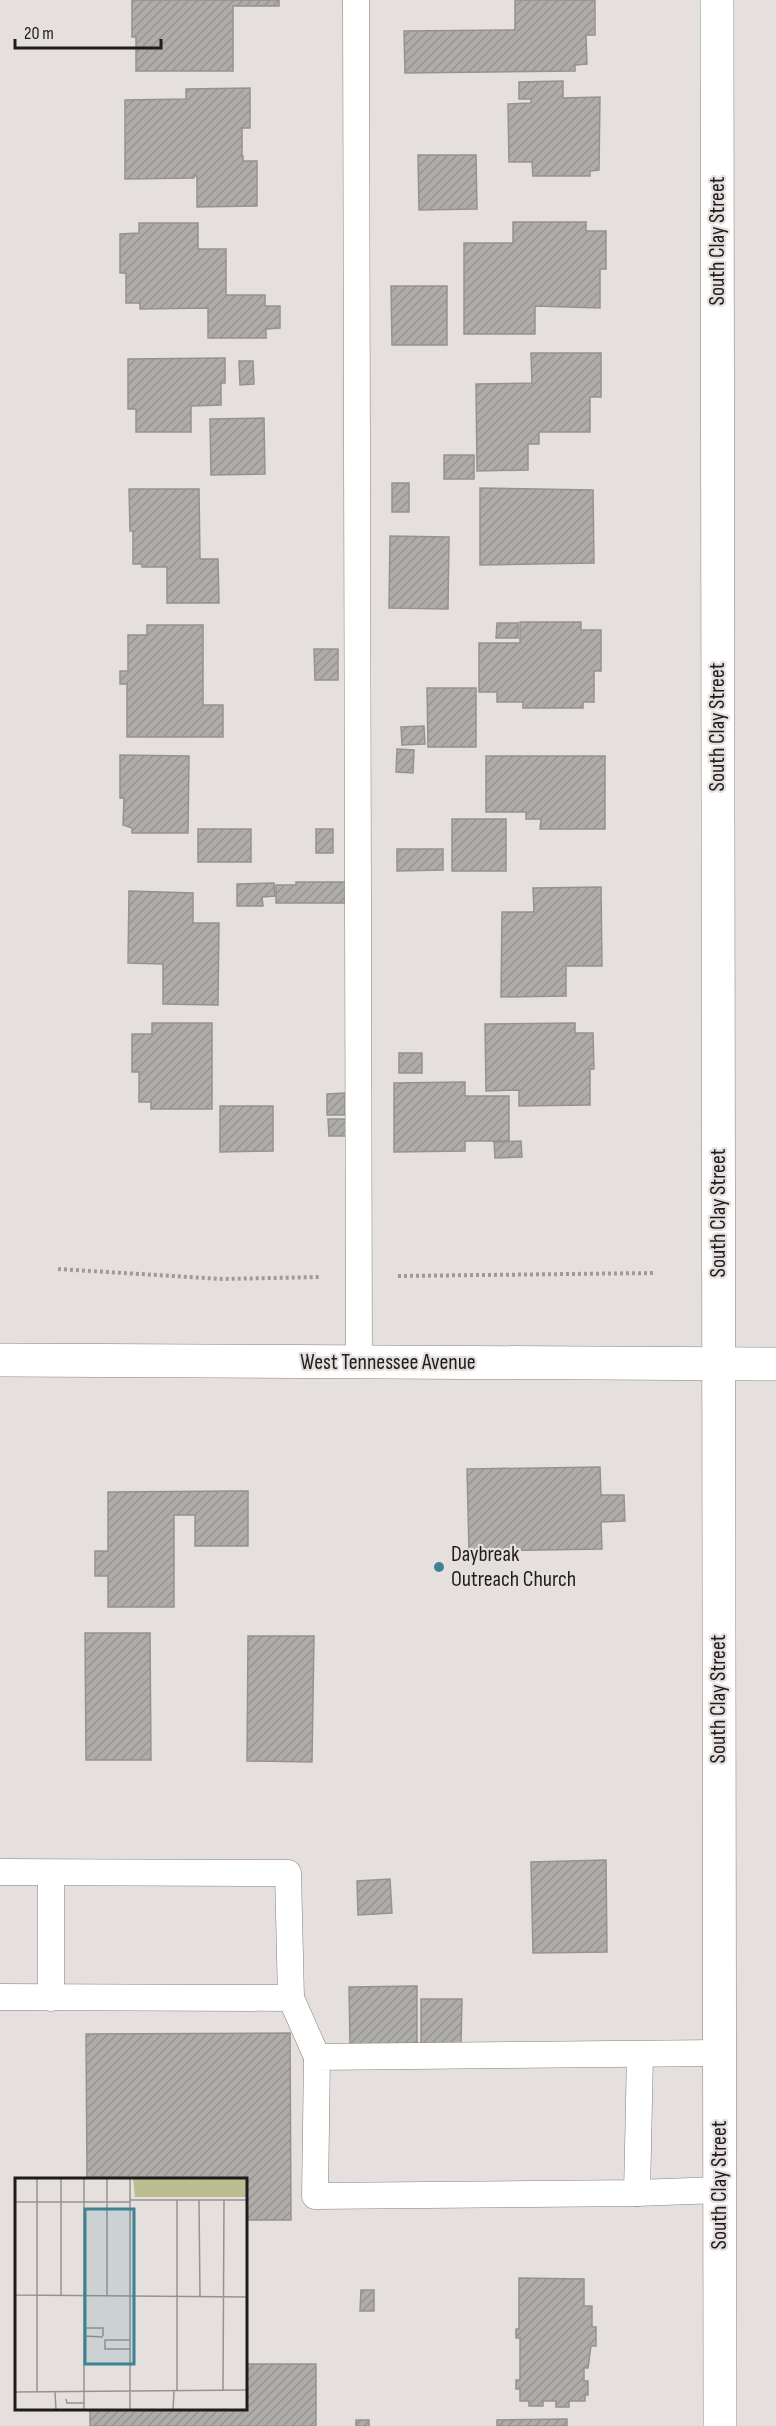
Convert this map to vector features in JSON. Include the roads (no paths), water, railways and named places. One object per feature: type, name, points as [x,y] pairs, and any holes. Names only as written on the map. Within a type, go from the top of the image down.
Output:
[{"type":"street","name":"South Clay Street","points":[[717,0],[720,2426]]},
{"type":"street","name":"West Tennessee Avenue","points":[[0,1360],[776,1364]]},
{"type":"lane","points":[[356,0],[359,1362]]},
{"type":"lane","points":[[0,1872],[288,1873],[291,1998],[317,2057],[315,2196],[719,2190]]},
{"type":"lane","points":[[51,1873],[51,1998]]},
{"type":"lane","points":[[0,1997],[291,1998]]},
{"type":"lane","points":[[317,2057],[719,2053]]},
{"type":"lane","points":[[637,2193],[640,2055]]},
{"type":"place","name":"Daybreak Outreach Church","points":[[439,1567]]}]
